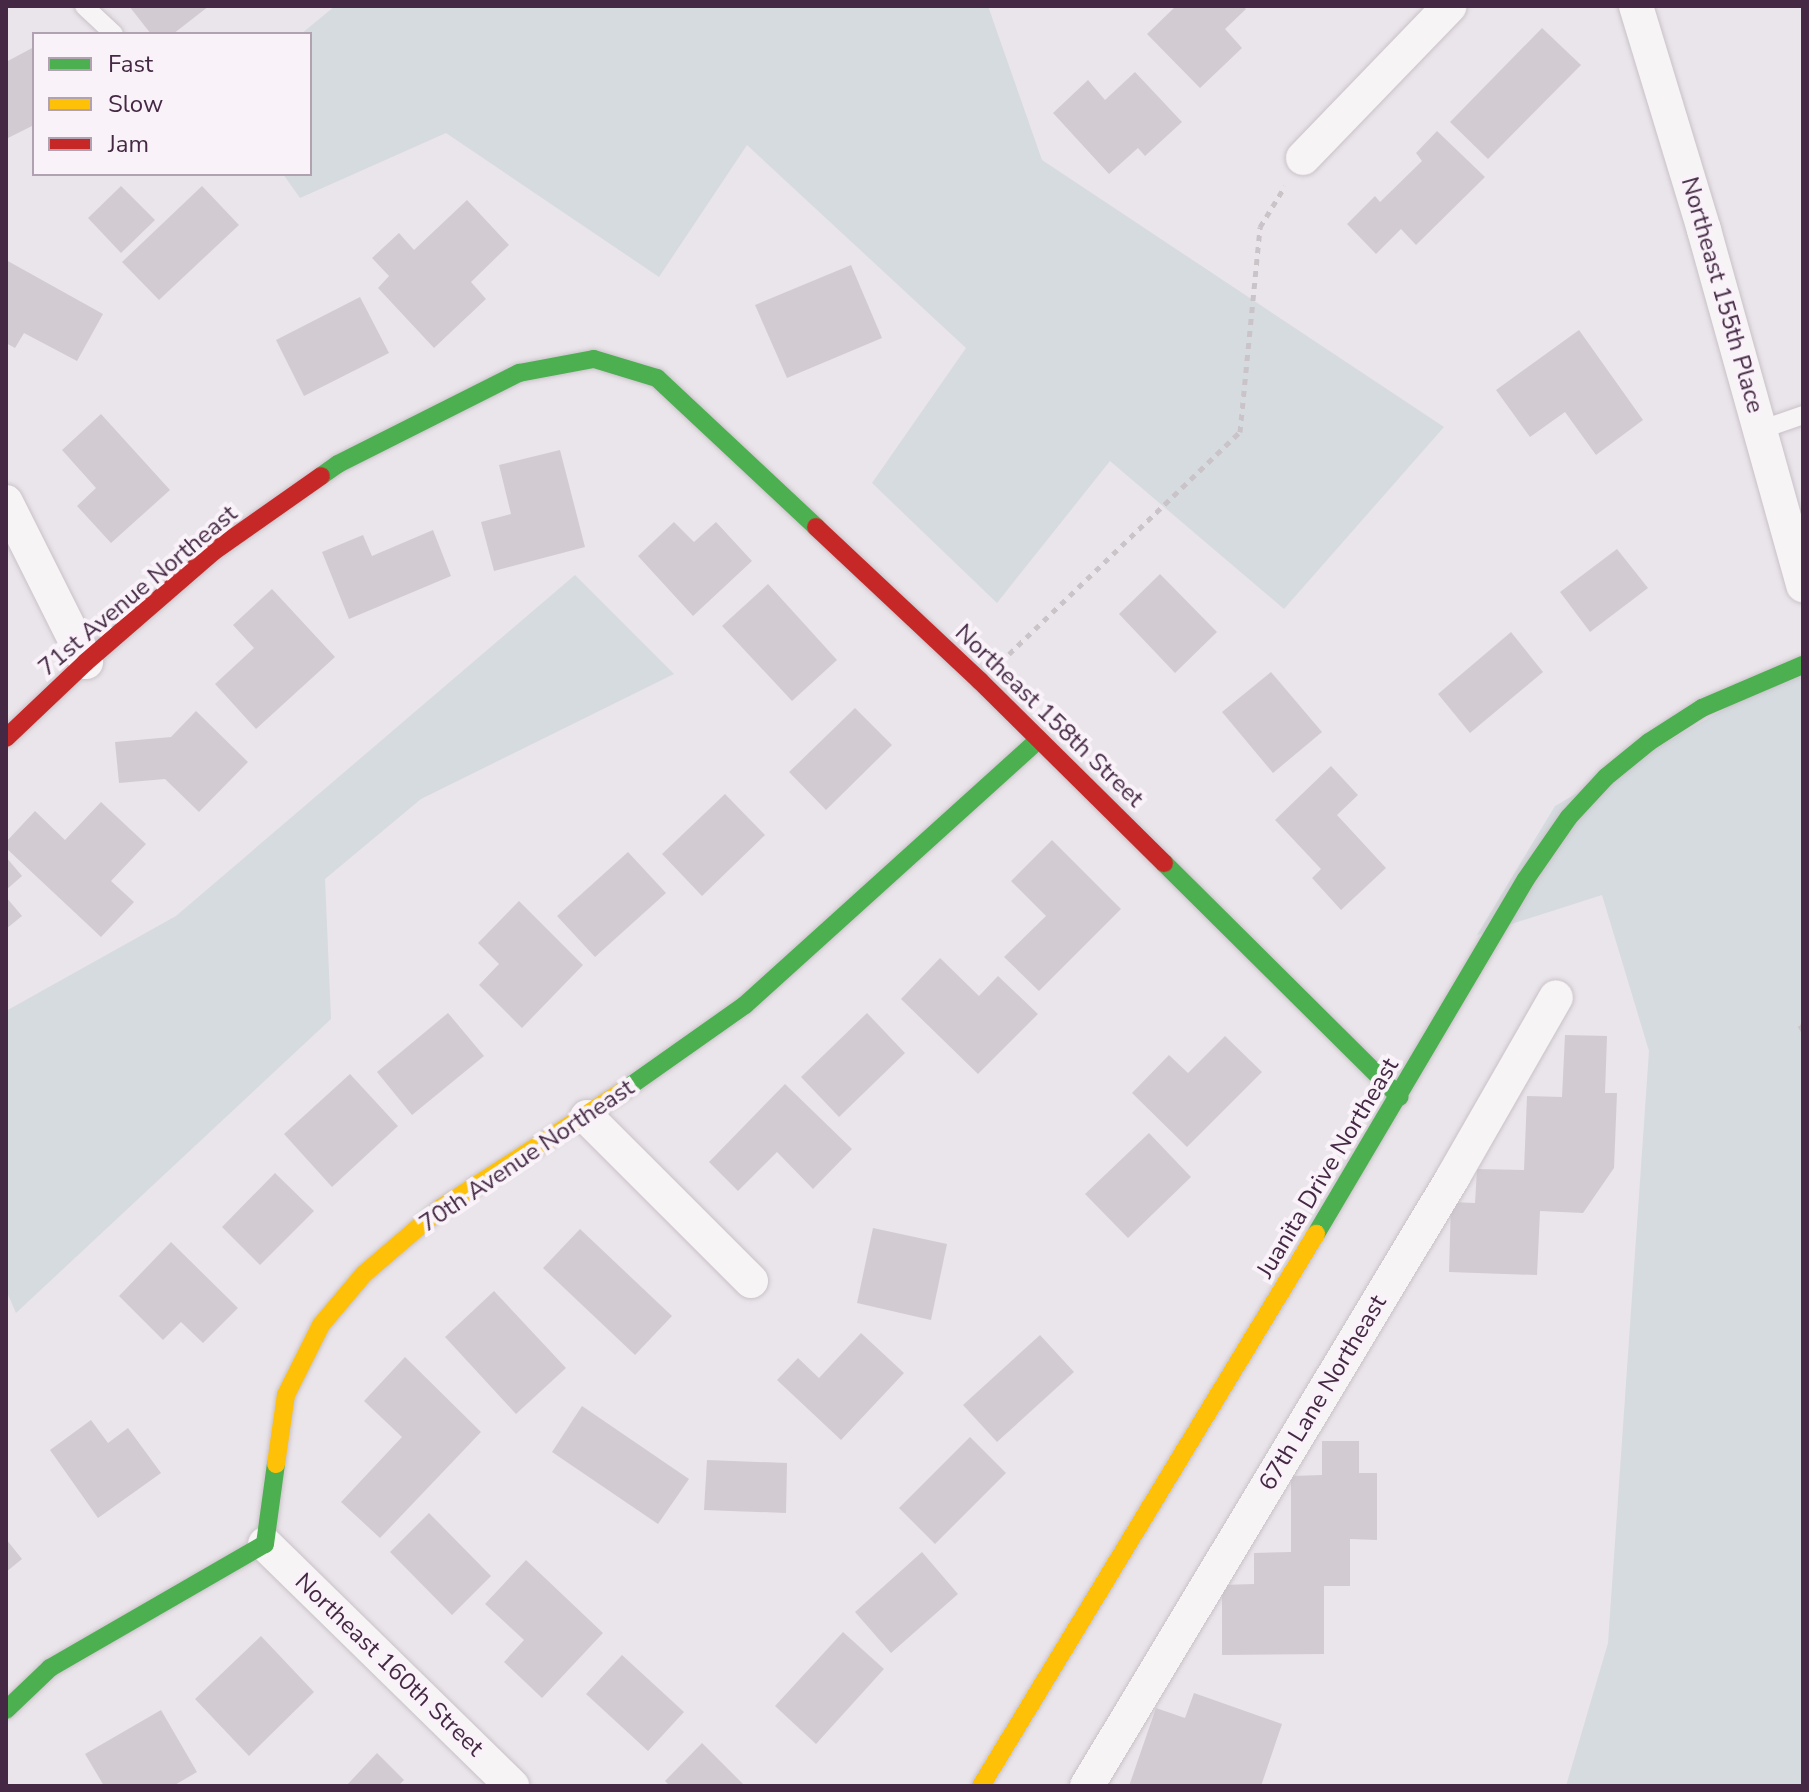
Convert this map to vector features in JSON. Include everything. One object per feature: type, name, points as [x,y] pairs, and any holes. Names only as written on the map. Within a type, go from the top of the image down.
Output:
[{"type":"street","points":[[1303,158],[1450,6]]},
{"type":"street","name":"Northeast 155th Place","points":[[1636,6],[1803,585]]},
{"type":"street","name":"71st Avenue Northeast","points":[[6,738],[86,662],[213,552],[338,464],[519,373],[594,359],[657,378]]},
{"type":"street","name":"Northeast 158th Street","points":[[657,378],[1039,739],[1400,1097]]},
{"type":"street","points":[[6,502],[86,662]]},
{"type":"street","name":"Juanita Drive Northeast","points":[[981,1786],[1400,1097],[1526,879],[1569,817],[1606,777],[1649,742],[1702,708],[1803,665]]},
{"type":"street","name":"70th Avenue Northeast","points":[[265,1544],[286,1395],[321,1325],[364,1274],[441,1208],[587,1117],[745,1005],[1039,739]]},
{"type":"street","name":"67th Lane Northeast","points":[[1087,1786],[1453,1177],[1556,997]]},
{"type":"street","points":[[587,1117],[751,1281]]},
{"type":"street","points":[[6,1710],[50,1668],[265,1544]]},
{"type":"street","name":"Northeast 160th Street","points":[[265,1544],[512,1786]]},
{"type":"lane","points":[[84,6],[112,32]]},
{"type":"lane","points":[[1760,430],[1803,415]]},
{"type":"path","points":[[1003,660],[1240,432],[1260,227],[1303,158]]},
{"type":"shaded area","points":[[335,6],[988,6],[1042,160],[1444,427],[1284,609],[1110,461],[997,603],[872,483],[966,348],[747,145],[659,277],[446,133],[300,198],[284,176],[312,176],[312,32],[303,32]]},
{"type":"shaded area","points":[[575,575],[674,674],[421,799],[325,879],[331,1019],[16,1313],[6,1290],[6,1011],[176,916]]},
{"type":"shaded area","points":[[1803,664],[1803,1786],[1566,1786],[1608,1643],[1649,1051],[1602,895],[1477,935],[1555,806]]},
{"type":"building","points":[[129,6],[209,6],[176,32],[149,32]]},
{"type":"building","points":[[1176,6],[1243,6],[1246,9],[1225,29],[1242,48],[1200,88],[1147,34]]},
{"type":"building","points":[[1542,28],[1581,65],[1488,159],[1450,122]]},
{"type":"building","points":[[32,48],[32,126],[6,139],[6,62]]},
{"type":"building","points":[[1135,72],[1182,122],[1145,156],[1138,148],[1109,174],[1053,113],[1088,80],[1105,100]]},
{"type":"building","points":[[1437,131],[1485,177],[1416,245],[1401,229],[1376,254],[1347,224],[1375,196],[1380,202],[1422,161],[1416,153]]},
{"type":"building","points":[[121,186],[155,220],[121,253],[88,218]]},
{"type":"building","points":[[202,186],[239,225],[159,300],[122,262]]},
{"type":"building","points":[[467,200],[509,245],[471,282],[486,299],[434,348],[378,288],[389,276],[372,258],[399,233],[414,250]]},
{"type":"building","points":[[6,260],[103,314],[77,361],[24,333],[15,348],[6,343]]},
{"type":"building","points":[[851,265],[882,338],[787,378],[755,305]]},
{"type":"building","points":[[360,297],[389,353],[304,396],[276,340]]},
{"type":"building","points":[[1579,330],[1643,420],[1596,455],[1565,412],[1530,437],[1496,390]]},
{"type":"building","points":[[101,414],[170,490],[111,543],[77,506],[96,488],[62,450]]},
{"type":"building","points":[[560,450],[585,547],[494,571],[481,522],[511,514],[499,465]]},
{"type":"building","points":[[674,522],[694,542],[716,522],[752,561],[693,616],[638,556]]},
{"type":"building","points":[[433,530],[451,576],[349,619],[322,552],[363,535],[372,556]]},
{"type":"building","points":[[1617,549],[1648,588],[1590,632],[1560,592]]},
{"type":"building","points":[[1160,574],[1217,632],[1175,673],[1119,614]]},
{"type":"building","points":[[768,584],[837,660],[792,701],[722,626]]},
{"type":"building","points":[[272,589],[335,657],[256,729],[215,684],[254,648],[233,625]]},
{"type":"building","points":[[1511,632],[1543,672],[1470,733],[1438,694]]},
{"type":"building","points":[[1271,672],[1322,732],[1273,773],[1222,712]]},
{"type":"building","points":[[855,708],[892,745],[826,810],[789,772]]},
{"type":"building","points":[[196,711],[248,762],[199,812],[165,779],[119,783],[115,742],[171,737]]},
{"type":"building","points":[[1331,766],[1358,795],[1337,815],[1386,868],[1341,910],[1312,878],[1321,869],[1275,820]]},
{"type":"building","points":[[725,794],[765,835],[702,896],[662,854]]},
{"type":"building","points":[[101,802],[146,844],[111,881],[134,902],[101,937],[6,848],[6,842],[35,811],[65,840]]},
{"type":"building","points":[[1052,840],[1121,909],[1039,991],[1004,957],[1046,916],[1011,881]]},
{"type":"building","points":[[628,852],[666,893],[595,957],[557,916]]},
{"type":"building","points":[[6,857],[22,876],[6,890]]},
{"type":"building","points":[[6,897],[22,916],[6,929]]},
{"type":"building","points":[[519,901],[583,965],[522,1028],[479,985],[499,964],[478,943]]},
{"type":"building","points":[[940,958],[979,996],[998,976],[1038,1014],[978,1074],[901,999]]},
{"type":"building","points":[[448,1013],[484,1056],[412,1115],[377,1072]]},
{"type":"building","points":[[867,1013],[905,1053],[839,1117],[801,1077]]},
{"type":"building","points":[[1565,1035],[1607,1036],[1605,1093],[1617,1093],[1614,1168],[1583,1213],[1540,1211],[1537,1275],[1449,1272],[1451,1202],[1475,1203],[1477,1169],[1524,1170],[1527,1096],[1562,1097]]},
{"type":"building","points":[[1225,1036],[1262,1072],[1187,1147],[1132,1093],[1169,1055],[1188,1073]]},
{"type":"building","points":[[350,1074],[398,1126],[332,1187],[284,1134]]},
{"type":"building","points":[[785,1084],[852,1149],[813,1189],[777,1152],[738,1191],[709,1162]]},
{"type":"building","points":[[1149,1133],[1191,1177],[1128,1238],[1085,1194]]},
{"type":"building","points":[[275,1173],[314,1211],[260,1265],[222,1227]]},
{"type":"building","points":[[873,1228],[947,1244],[931,1320],[857,1303]]},
{"type":"building","points":[[580,1229],[672,1316],[635,1355],[543,1268]]},
{"type":"building","points":[[171,1242],[238,1308],[203,1343],[181,1322],[163,1340],[119,1296]]},
{"type":"building","points":[[494,1291],[566,1368],[516,1414],[445,1337]]},
{"type":"building","points":[[861,1333],[904,1373],[841,1440],[777,1380],[798,1358],[819,1378]]},
{"type":"building","points":[[1040,1335],[1074,1372],[997,1442],[963,1405]]},
{"type":"building","points":[[405,1357],[481,1432],[380,1538],[341,1502],[402,1437],[364,1401]]},
{"type":"building","points":[[582,1406],[689,1479],[658,1524],[552,1452]]},
{"type":"building","points":[[91,1420],[108,1443],[128,1428],[161,1473],[98,1518],[50,1450]]},
{"type":"building","points":[[970,1437],[1006,1473],[935,1544],[899,1508]]},
{"type":"building","points":[[1322,1441],[1359,1441],[1359,1473],[1377,1473],[1377,1540],[1350,1539],[1350,1586],[1324,1586],[1324,1654],[1222,1655],[1222,1585],[1254,1584],[1254,1553],[1291,1552],[1291,1476],[1322,1475]]},
{"type":"building","points":[[707,1460],[787,1463],[786,1513],[704,1510]]},
{"type":"building","points":[[429,1513],[491,1576],[452,1615],[390,1552]]},
{"type":"building","points":[[6,1539],[22,1559],[6,1572]]},
{"type":"building","points":[[922,1552],[958,1594],[891,1653],[855,1612]]},
{"type":"building","points":[[526,1560],[603,1633],[542,1698],[504,1662],[524,1640],[485,1604]]},
{"type":"building","points":[[843,1632],[884,1669],[816,1744],[775,1706]]},
{"type":"building","points":[[261,1636],[314,1692],[249,1756],[195,1699]]},
{"type":"building","points":[[622,1655],[684,1712],[648,1751],[586,1694]]},
{"type":"building","points":[[1194,1693],[1282,1724],[1261,1786],[1129,1786],[1156,1708],[1185,1718]]},
{"type":"building","points":[[161,1710],[197,1772],[173,1786],[104,1786],[85,1754]]},
{"type":"building","points":[[702,1743],[745,1786],[670,1786],[665,1781]]},
{"type":"building","points":[[377,1753],[404,1780],[398,1786],[346,1786]]},
{"type":"traffic: fast","points":[[321,476],[338,464],[519,373],[594,359],[657,378],[816,527]]},
{"type":"traffic: fast","points":[[1316,1234],[1526,879],[1569,817],[1606,777],[1649,742],[1702,708],[1803,665]]},
{"type":"traffic: fast","points":[[623,1091],[745,1005],[1039,739]]},
{"type":"traffic: fast","points":[[1164,863],[1400,1097]]},
{"type":"traffic: fast","points":[[6,1710],[50,1668],[265,1544],[276,1464]]},
{"type":"traffic: slow","points":[[276,1464],[286,1395],[321,1325],[364,1274],[441,1208],[623,1091]]},
{"type":"traffic: slow","points":[[981,1786],[1316,1234]]},
{"type":"traffic: jam","points":[[6,738],[86,662],[213,552],[321,476]]},
{"type":"traffic: jam","points":[[816,527],[980,681],[1164,863]]}]
